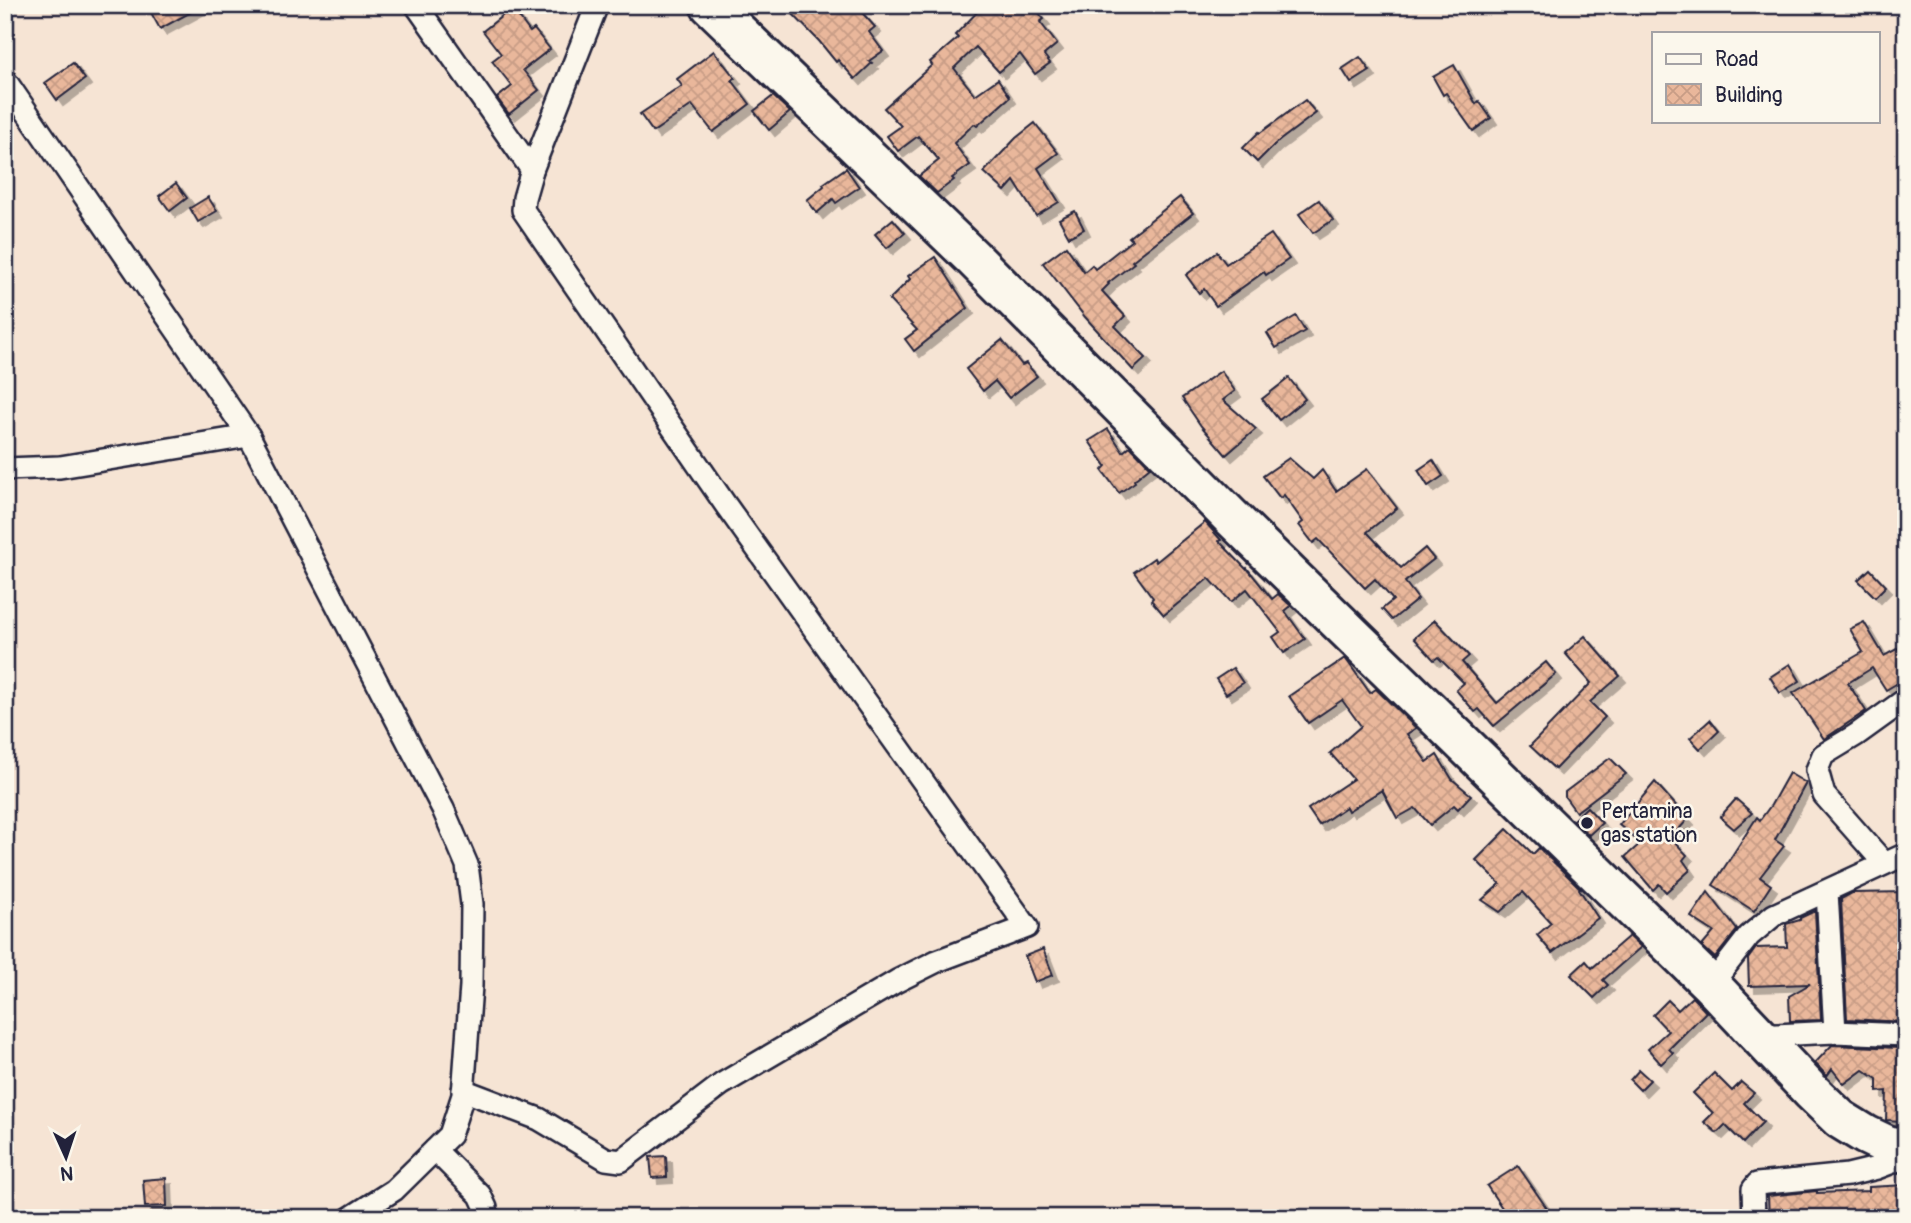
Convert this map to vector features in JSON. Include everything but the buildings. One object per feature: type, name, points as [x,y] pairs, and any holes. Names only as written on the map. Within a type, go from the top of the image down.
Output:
[{"type":"highway","points":[[710,5],[962,247],[1230,516],[1711,985],[1757,1036],[1840,1119],[1887,1145],[1906,1149]]},
{"type":"street","points":[[416,5],[532,170]]},
{"type":"street","points":[[463,1090],[539,1119],[606,1160],[621,1161],[722,1084],[897,981],[937,961],[1027,928],[725,504],[527,216],[523,204],[532,170],[597,5]]},
{"type":"street","points":[[5,80],[249,436],[443,809],[467,865],[473,941],[467,1056],[463,1090],[450,1135],[394,1190],[350,1218]]},
{"type":"street","points":[[5,469],[60,467],[249,436]]},
{"type":"street","points":[[1884,863],[1824,795],[1817,769],[1823,755],[1906,699]]},
{"type":"street","points":[[1711,985],[1749,936],[1774,915],[1906,854]]},
{"type":"street","points":[[1827,892],[1835,1032]]},
{"type":"street","points":[[1757,1036],[1835,1032],[1906,1035]]},
{"type":"street","points":[[435,1150],[480,1195],[486,1208],[484,1218]]},
{"type":"street","points":[[1754,1218],[1753,1189],[1757,1184],[1848,1175],[1906,1157]]},
{"type":"place","name":"Pertamina gas station","points":[[1587,823]]}]
